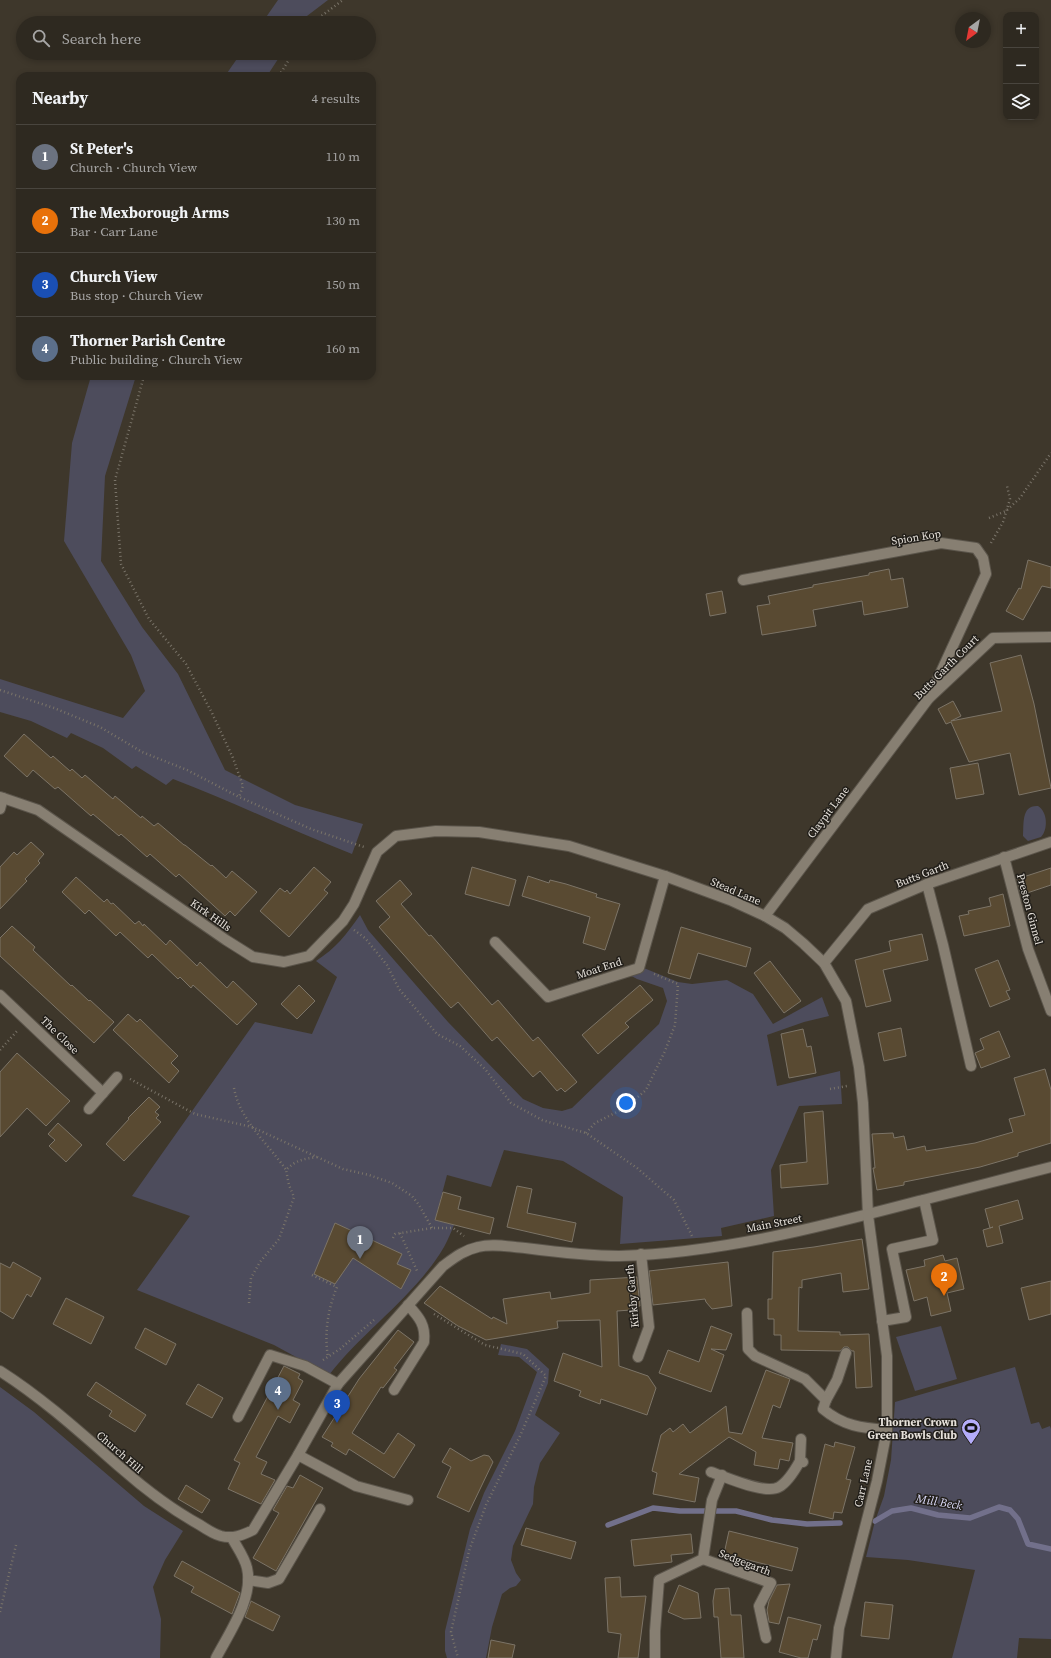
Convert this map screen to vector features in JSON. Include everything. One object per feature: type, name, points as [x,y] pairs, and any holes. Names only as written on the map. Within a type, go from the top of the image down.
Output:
[{"type":"street","name":"Spion Kop","points":[[743,580],[941,543],[976,548],[983,558]]},
{"type":"street","points":[[929,698],[986,574],[983,558]]},
{"type":"street","name":"Butts Garth Court","points":[[911,722],[929,698],[993,638],[1051,637]]},
{"type":"street","name":"Claypit Lane","points":[[765,916],[911,722]]},
{"type":"street","points":[[0,809],[2,798]]},
{"type":"street","name":"Kirk Hills","points":[[2,798],[38,810],[226,940],[253,957],[284,962],[309,956],[343,921],[354,904],[377,852]]},
{"type":"street","name":"Stead Lane","points":[[377,852],[396,836],[436,831],[479,832],[569,846],[665,876],[730,900],[765,916],[785,928],[824,963],[846,1001],[859,1067],[863,1103],[868,1215]]},
{"type":"street","name":"Butts Garth","points":[[824,963],[868,909],[927,884],[1051,842]]},
{"type":"street","name":"Preston Ginnel","points":[[1004,857],[1028,949],[1051,1011]]},
{"type":"street","name":"Moat End","points":[[495,942],[548,997],[638,968],[665,876]]},
{"type":"street","points":[[927,884],[943,945],[971,1066]]},
{"type":"street","name":"The Close","points":[[0,995],[103,1093]]},
{"type":"street","points":[[89,1109],[117,1077]]},
{"type":"street","name":"Main Street","points":[[232,1538],[253,1530],[338,1384],[443,1266],[456,1256],[468,1250],[479,1246],[495,1245],[582,1255],[619,1256],[698,1249],[776,1236],[868,1215],[1051,1167]]},
{"type":"street","points":[[882,1322],[906,1317],[892,1249],[933,1240],[924,1200]]},
{"type":"street","name":"Carr Lane","points":[[836,1658],[839,1628],[877,1481],[887,1430],[887,1356],[868,1215]]},
{"type":"street","name":"Kirkby Garth","points":[[638,1357],[649,1327],[641,1254]]},
{"type":"street","points":[[394,1390],[424,1342],[424,1326],[410,1303]]},
{"type":"street","points":[[746,1313],[748,1349],[755,1356],[805,1379],[826,1400]]},
{"type":"street","points":[[846,1353],[837,1380],[826,1400],[823,1409],[835,1419],[861,1428],[887,1430]]},
{"type":"street","points":[[238,1417],[270,1355],[305,1366],[338,1384]]},
{"type":"street","name":"Church Hill","points":[[0,1371],[23,1385],[151,1494],[180,1515],[211,1532],[232,1538]]},
{"type":"street","points":[[711,1472],[762,1489],[774,1489],[784,1483],[802,1461],[801,1439]]},
{"type":"street","points":[[298,1455],[356,1486],[408,1500]]},
{"type":"street","name":"Sedgegarth","points":[[703,1558],[712,1500],[722,1476]]},
{"type":"street","points":[[248,1580],[268,1583],[279,1578],[320,1509]]},
{"type":"street","points":[[216,1658],[240,1612],[246,1597],[248,1580],[247,1568],[232,1538]]},
{"type":"street","name":"Sedgegarth","points":[[655,1658],[655,1631],[659,1580],[703,1558],[771,1583],[759,1606],[766,1638]]},
{"type":"path","points":[[321,16],[343,0]]},
{"type":"path","points":[[281,72],[289,60]]},
{"type":"path","points":[[143,380],[115,480],[121,564],[149,619],[186,664],[212,713],[233,758],[243,786],[239,796]]},
{"type":"path","points":[[989,518],[1006,511],[1029,487],[1051,453]]},
{"type":"path","points":[[983,558],[1003,522],[1010,499],[1007,486]]},
{"type":"path","points":[[0,690],[54,708],[100,727],[142,752],[187,770],[311,829],[377,852]]},
{"type":"path","points":[[343,921],[365,938],[387,965],[399,989],[437,1034],[460,1046],[485,1069],[510,1103],[542,1120],[586,1133],[638,1168],[674,1200],[698,1249]]},
{"type":"path","points":[[586,1133],[595,1123],[625,1108],[646,1090],[675,1025],[678,984],[638,968]]},
{"type":"path","points":[[0,1050],[27,1020]]},
{"type":"path","points":[[117,1077],[133,1079],[195,1114],[252,1127],[342,1169],[369,1175],[392,1183],[412,1196],[420,1205],[432,1228]]},
{"type":"path","points":[[234,1088],[236,1102],[252,1127],[286,1170],[289,1185],[294,1197],[279,1239],[260,1262],[251,1278],[249,1303]]},
{"type":"path","points":[[286,1170],[294,1162],[317,1157]]},
{"type":"path","points":[[393,1238],[395,1234],[432,1228],[453,1228],[466,1237]]},
{"type":"path","points":[[400,1233],[418,1274]]},
{"type":"path","points":[[312,1275],[337,1287],[327,1323],[326,1344],[328,1357]]},
{"type":"path","points":[[410,1303],[485,1345],[523,1354],[546,1376],[520,1436],[486,1505],[469,1551],[451,1632],[458,1658]]},
{"type":"path","points":[[312,1370],[340,1349],[375,1319]]},
{"type":"path","points":[[0,1612],[16,1545]]},
{"type":"shaded area","points":[[278,0],[328,0],[307,16],[267,16]]},
{"type":"shaded area","points":[[236,60],[277,60],[270,72],[228,72]]},
{"type":"shaded area","points":[[90,380],[135,380],[105,476],[101,561],[142,627],[178,674],[225,770],[295,805],[363,824],[352,854],[173,779],[166,785],[136,766],[132,769],[103,748],[71,733],[67,738],[31,721],[0,712],[0,679],[123,718],[145,691],[131,655],[64,541],[72,443]]},
{"type":"shaded area","points":[[1038,806],[1044,812],[1046,821],[1045,830],[1041,837],[1028,841],[1023,836],[1024,816],[1029,809]]},
{"type":"shaded area","points":[[360,915],[368,930],[448,1022],[523,1099],[543,1108],[562,1111],[572,1108],[659,1024],[667,1001],[663,988],[637,979],[624,972],[639,966],[678,982],[692,984],[727,980],[753,994],[773,1024],[822,997],[829,1016],[804,1022],[767,1035],[777,1086],[840,1071],[842,1104],[799,1106],[771,1170],[774,1216],[721,1228],[722,1236],[620,1244],[623,1197],[563,1161],[504,1150],[491,1187],[447,1175],[435,1220],[454,1225],[444,1247],[419,1281],[357,1343],[329,1375],[274,1345],[137,1290],[190,1216],[132,1196],[255,1022],[312,1034],[337,977],[316,961],[340,941]]},
{"type":"shaded area","points":[[941,1326],[957,1379],[915,1391],[896,1337]]},
{"type":"shaded area","points":[[501,1344],[527,1349],[549,1369],[548,1383],[535,1415],[560,1433],[540,1463],[534,1487],[533,1504],[513,1546],[511,1560],[516,1573],[521,1580],[516,1586],[510,1588],[502,1594],[492,1627],[486,1658],[447,1658],[445,1651],[445,1631],[470,1529],[484,1493],[515,1431],[537,1372],[519,1357],[498,1355]]},
{"type":"shaded area","points":[[1015,1367],[1031,1424],[1039,1422],[1042,1429],[1050,1426],[1051,1429],[1051,1639],[1019,1638],[1017,1658],[952,1658],[975,1570],[908,1560],[866,1557],[875,1521],[884,1496],[891,1460],[895,1402]]},
{"type":"shaded area","points":[[0,1387],[34,1412],[144,1506],[183,1531],[165,1560],[153,1587],[161,1619],[160,1658],[0,1658]]},
{"type":"building","points":[[1028,560],[1051,567],[1051,588],[1042,586],[1023,620],[1006,611],[1019,588],[1021,589]]},
{"type":"building","points":[[889,569],[891,580],[903,578],[908,607],[864,615],[862,601],[813,610],[816,626],[762,635],[757,606],[770,604],[768,596],[813,587],[813,585],[869,575],[869,573]]},
{"type":"building","points":[[722,591],[726,613],[710,616],[706,594]]},
{"type":"building","points":[[1021,655],[1034,704],[1051,788],[1019,795],[1010,753],[969,762],[951,722],[946,724],[938,709],[953,701],[961,716],[951,721],[1002,711],[990,663]]},
{"type":"building","points":[[24,734],[51,758],[53,756],[70,771],[72,769],[82,778],[85,775],[113,799],[115,796],[141,818],[142,816],[154,826],[158,823],[211,866],[212,865],[226,878],[232,871],[257,892],[235,916],[230,911],[225,916],[179,874],[176,877],[150,854],[147,857],[121,834],[119,836],[93,814],[91,816],[58,787],[55,789],[33,770],[27,777],[4,756]]},
{"type":"building","points":[[978,763],[984,794],[956,799],[950,768]]},
{"type":"building","points":[[31,842],[44,854],[38,861],[40,863],[25,879],[27,881],[0,909],[0,867],[14,852],[17,855]]},
{"type":"building","points":[[314,867],[331,882],[324,890],[328,893],[289,937],[260,911],[280,888],[285,892],[287,890],[290,894]]},
{"type":"building","points":[[472,867],[516,880],[509,906],[465,894]]},
{"type":"building","points":[[1051,868],[1051,885],[1021,895],[1017,879]]},
{"type":"building","points":[[528,876],[549,883],[550,880],[566,884],[597,894],[596,897],[620,904],[605,950],[583,943],[590,917],[522,896]]},
{"type":"building","points":[[76,877],[104,902],[107,899],[111,904],[113,903],[135,924],[139,921],[143,926],[144,924],[166,945],[170,940],[197,966],[200,962],[227,988],[233,981],[257,1004],[237,1025],[193,985],[191,988],[180,977],[178,979],[152,954],[148,958],[120,932],[116,936],[89,910],[85,914],[62,892]]},
{"type":"building","points":[[400,880],[412,894],[401,904],[429,936],[431,935],[492,1005],[498,1000],[533,1041],[538,1037],[577,1082],[565,1092],[561,1088],[557,1091],[540,1071],[533,1077],[497,1037],[492,1041],[458,1002],[451,1008],[379,927],[390,917],[376,901]]},
{"type":"building","points":[[1003,894],[1010,926],[964,936],[959,916],[969,914],[968,911],[991,906],[989,898]]},
{"type":"building","points":[[12,926],[35,947],[33,950],[71,986],[72,985],[89,1001],[90,1000],[114,1022],[94,1043],[0,956],[0,938]]},
{"type":"building","points":[[681,927],[751,948],[746,967],[698,953],[690,979],[668,973]]},
{"type":"building","points":[[922,934],[928,960],[883,970],[891,1001],[866,1007],[855,960],[891,951],[889,941]]},
{"type":"building","points":[[998,960],[1010,990],[1006,991],[1010,999],[990,1007],[975,969]]},
{"type":"building","points":[[770,961],[801,1001],[784,1013],[754,973]]},
{"type":"building","points":[[299,985],[315,1001],[297,1019],[281,1004]]},
{"type":"building","points":[[640,985],[653,1000],[625,1023],[629,1027],[598,1054],[582,1035]]},
{"type":"building","points":[[128,1014],[137,1022],[140,1019],[178,1056],[171,1063],[179,1071],[169,1083],[113,1030]]},
{"type":"building","points":[[901,1028],[906,1056],[884,1061],[878,1033]]},
{"type":"building","points":[[803,1029],[807,1047],[811,1046],[816,1073],[789,1078],[781,1034]]},
{"type":"building","points":[[999,1031],[1010,1057],[981,1068],[975,1053],[984,1049],[980,1039]]},
{"type":"building","points":[[17,1053],[70,1101],[46,1126],[27,1108],[0,1137],[0,1072]]},
{"type":"building","points":[[1045,1069],[1051,1090],[1051,1143],[1018,1153],[1018,1156],[980,1167],[904,1182],[904,1185],[877,1190],[873,1168],[875,1168],[872,1134],[893,1133],[894,1138],[904,1136],[907,1150],[925,1146],[926,1151],[975,1143],[1013,1132],[1009,1119],[1025,1115],[1014,1078]]},
{"type":"building","points":[[149,1097],[160,1107],[155,1112],[159,1115],[156,1118],[161,1122],[124,1161],[106,1144],[129,1119],[128,1118]]},
{"type":"building","points":[[823,1111],[828,1184],[781,1188],[780,1165],[807,1162],[804,1113]]},
{"type":"building","points":[[58,1123],[82,1145],[66,1162],[49,1146],[55,1140],[48,1134]]},
{"type":"building","points":[[517,1186],[532,1189],[527,1213],[576,1223],[572,1242],[507,1227]]},
{"type":"building","points":[[443,1192],[461,1197],[458,1209],[494,1218],[490,1234],[435,1220]]},
{"type":"building","points":[[1018,1200],[1023,1219],[999,1226],[1003,1243],[987,1247],[983,1230],[990,1228],[985,1209]]},
{"type":"building","points":[[335,1223],[402,1254],[397,1264],[411,1270],[401,1289],[353,1258],[335,1284],[314,1274]]},
{"type":"building","points":[[862,1239],[869,1289],[843,1292],[841,1273],[802,1280],[802,1288],[799,1287],[798,1331],[840,1332],[840,1335],[869,1334],[872,1387],[856,1388],[854,1351],[848,1347],[844,1347],[840,1351],[781,1350],[781,1335],[774,1335],[774,1319],[768,1319],[768,1299],[772,1299],[773,1252]]},
{"type":"building","points":[[943,1255],[945,1261],[957,1258],[964,1289],[947,1293],[951,1311],[931,1316],[927,1297],[914,1301],[906,1270],[925,1266],[924,1260]]},
{"type":"building","points":[[13,1262],[41,1278],[31,1297],[27,1294],[13,1319],[0,1311],[0,1263],[10,1268]]},
{"type":"building","points":[[728,1262],[732,1306],[712,1309],[705,1299],[653,1305],[649,1271]]},
{"type":"building","points":[[637,1277],[640,1306],[631,1307],[631,1310],[617,1311],[619,1366],[648,1376],[656,1388],[647,1415],[601,1399],[600,1404],[579,1396],[581,1391],[554,1381],[563,1353],[602,1367],[600,1320],[557,1321],[558,1328],[486,1340],[458,1326],[424,1303],[440,1286],[492,1319],[493,1317],[507,1324],[503,1299],[550,1292],[551,1299],[590,1293],[590,1280]]},
{"type":"building","points":[[1051,1281],[1051,1314],[1029,1320],[1021,1288]]},
{"type":"building","points":[[66,1298],[104,1317],[91,1344],[53,1324]]},
{"type":"building","points":[[711,1326],[732,1334],[726,1350],[711,1349],[724,1355],[711,1392],[659,1373],[668,1350],[699,1362]]},
{"type":"building","points":[[145,1328],[176,1344],[166,1365],[135,1348]]},
{"type":"building","points":[[398,1330],[414,1342],[394,1368],[397,1370],[383,1388],[381,1387],[352,1433],[384,1454],[398,1433],[415,1445],[394,1478],[349,1449],[346,1455],[331,1446],[333,1443],[322,1437],[359,1379]]},
{"type":"building","points":[[284,1366],[300,1374],[298,1378],[303,1381],[293,1400],[300,1404],[290,1423],[278,1416],[256,1457],[267,1462],[261,1474],[275,1480],[261,1504],[228,1489],[240,1463],[234,1460]]},
{"type":"building","points":[[766,1370],[790,1379],[780,1408],[773,1405],[762,1438],[793,1443],[789,1461],[780,1459],[778,1469],[754,1465],[756,1452],[729,1437],[679,1474],[699,1478],[695,1502],[653,1494],[657,1473],[652,1471],[661,1435],[670,1428],[673,1432],[683,1424],[690,1433],[726,1406],[729,1432],[742,1434]]},
{"type":"building","points":[[96,1382],[146,1415],[135,1432],[109,1416],[112,1411],[87,1395]]},
{"type":"building","points":[[198,1384],[223,1398],[212,1418],[186,1404]]},
{"type":"building","points":[[835,1442],[855,1447],[846,1479],[851,1480],[842,1513],[834,1512],[833,1519],[809,1513],[825,1444],[834,1447]]},
{"type":"building","points":[[450,1448],[471,1461],[484,1455],[489,1456],[493,1462],[469,1512],[437,1497],[451,1467],[442,1462]]},
{"type":"building","points":[[300,1475],[323,1488],[276,1571],[253,1558],[279,1513],[273,1510],[287,1486],[293,1488]]},
{"type":"building","points":[[186,1485],[210,1500],[202,1513],[178,1499]]},
{"type":"building","points":[[526,1528],[576,1542],[571,1559],[521,1545]]},
{"type":"building","points":[[729,1531],[798,1548],[792,1571],[724,1554]]},
{"type":"building","points":[[691,1534],[693,1553],[671,1555],[672,1562],[634,1566],[631,1540]]},
{"type":"building","points":[[182,1561],[240,1593],[232,1614],[191,1592],[194,1587],[174,1576]]},
{"type":"building","points":[[620,1577],[621,1597],[646,1596],[638,1658],[618,1658],[621,1634],[608,1632],[605,1578]]},
{"type":"building","points":[[790,1584],[779,1624],[769,1622],[767,1610],[769,1601],[777,1585]]},
{"type":"building","points":[[679,1585],[698,1593],[701,1618],[684,1619],[668,1612]]},
{"type":"building","points":[[729,1588],[731,1615],[741,1615],[744,1658],[721,1658],[718,1617],[714,1617],[713,1601],[715,1589]]},
{"type":"building","points":[[251,1601],[280,1616],[273,1631],[245,1617]]},
{"type":"building","points":[[865,1602],[893,1605],[889,1639],[861,1636]]},
{"type":"building","points":[[788,1617],[821,1625],[817,1640],[813,1639],[808,1658],[801,1658],[779,1652]]},
{"type":"building","points":[[491,1640],[515,1645],[512,1658],[488,1658]]},
{"type":"waterway","name":"Mill Beck","points":[[875,1521],[892,1511],[911,1508],[938,1515],[970,1518],[999,1507],[1010,1510],[1018,1519],[1028,1544],[1051,1549]]},
{"type":"waterway","points":[[608,1525],[653,1508],[680,1511],[736,1511],[772,1520],[807,1524],[840,1523]]},
{"type":"place","name":"St Peter's","points":[[360,1259]]},
{"type":"place","name":"The Mexborough Arms","points":[[944,1296]]},
{"type":"place","name":"Thorner Parish Centre","points":[[278,1410]]},
{"type":"place","name":"Church View","points":[[337,1423]]},
{"type":"place","name":"Thorner Crown Green Bowls Club","points":[[971,1445]]}]
